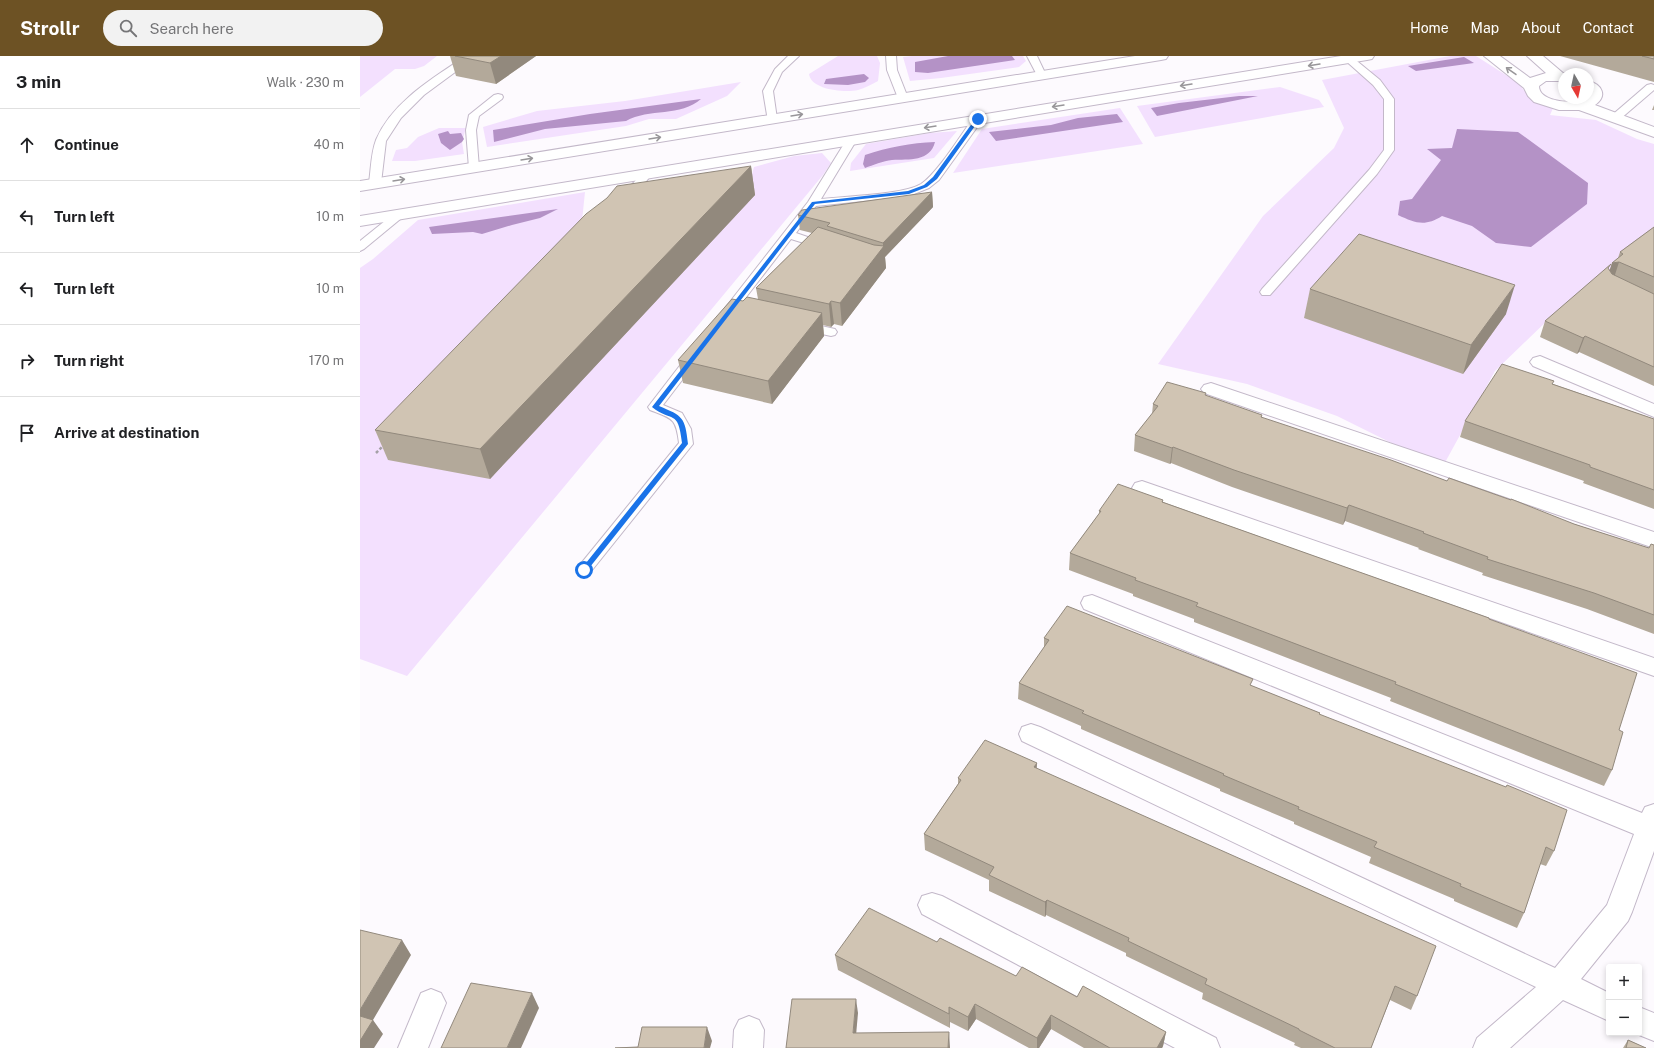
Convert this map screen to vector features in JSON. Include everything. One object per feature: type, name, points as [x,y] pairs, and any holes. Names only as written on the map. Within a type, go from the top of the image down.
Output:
[{"type":"street","points":[[360,186],[1161,56]]},
{"type":"street","points":[[360,221],[648,172],[849,145],[973,125],[1367,56]]},
{"type":"street","points":[[1491,56],[1531,86],[1534,94],[1546,101],[1563,105],[1587,104]]},
{"type":"street","points":[[1534,56],[1558,74]]},
{"type":"street","points":[[1531,86],[1538,79],[1558,77]]},
{"type":"street","points":[[1580,105],[1654,132]]},
{"type":"street","points":[[1540,362],[1654,411]]},
{"type":"street","points":[[1211,389],[1654,540]]},
{"type":"street","points":[[1142,488],[1654,667]]},
{"type":"street","points":[[1092,603],[1653,824],[1618,912],[1559,985],[1488,1048]]},
{"type":"street","points":[[1031,734],[1559,985],[1606,1006]]},
{"type":"street","points":[[932,905],[1205,1048]]},
{"type":"street","points":[[413,1048],[431,1003]]},
{"type":"street","points":[[1642,1022],[1654,1027]]},
{"type":"lane","points":[[375,183],[378,153],[382,139],[393,121],[421,93],[472,56]]},
{"type":"lane","points":[[772,119],[768,91],[778,70],[794,56]]},
{"type":"lane","points":[[891,56],[892,70],[903,98]]},
{"type":"lane","points":[[1032,56],[1041,75]]},
{"type":"lane","points":[[1266,292],[1373,172],[1389,150],[1389,99],[1386,93],[1379,86],[1349,59]]},
{"type":"lane","points":[[1615,118],[1651,87]]},
{"type":"lane","points":[[474,168],[471,130],[474,116],[498,97]]},
{"type":"lane","points":[[813,203],[909,193],[925,186],[935,178],[973,125]]},
{"type":"lane","points":[[721,322],[813,203],[849,145]]},
{"type":"lane","points":[[621,206],[648,172]]},
{"type":"lane","points":[[360,247],[400,214]]},
{"type":"lane","points":[[789,234],[834,249]]},
{"type":"lane","points":[[730,310],[746,314]]},
{"type":"lane","points":[[792,323],[830,332]]},
{"type":"lane","points":[[584,570],[686,444],[684,429],[677,416],[655,407],[702,346]]},
{"type":"path","points":[[376,453],[387,442]]},
{"type":"shaded area","points":[[360,56],[437,56],[424,66],[415,69],[395,69],[360,97]]},
{"type":"shaded area","points":[[838,56],[877,56],[880,63],[878,81],[866,87],[852,91],[829,89],[816,84],[811,79],[809,74]]},
{"type":"shaded area","points":[[948,56],[1012,56],[1015,60],[928,73],[915,72],[915,62]]},
{"type":"shaded area","points":[[1023,56],[1026,61],[1019,67],[910,81],[903,57]]},
{"type":"shaded area","points":[[1450,56],[1476,56],[1520,84],[1530,96],[1554,106],[1550,115],[1596,120],[1637,139],[1654,144],[1654,235],[1551,317],[1495,371],[1442,468],[1337,416],[1247,384],[1158,364],[1263,216],[1334,148],[1344,128],[1322,80]]},
{"type":"shaded area","points":[[1464,57],[1474,63],[1416,71],[1408,66]]},
{"type":"shaded area","points":[[864,74],[869,78],[865,82],[848,85],[824,84],[826,79]]},
{"type":"shaded area","points":[[741,82],[727,96],[676,119],[649,119],[626,126],[487,147],[483,127],[537,111],[625,101]]},
{"type":"shaded area","points":[[1280,87],[1319,100],[1324,107],[1155,137],[1137,106]]},
{"type":"shaded area","points":[[1239,96],[1258,96],[1157,116],[1151,108],[1179,103]]},
{"type":"shaded area","points":[[701,99],[693,105],[684,108],[635,117],[626,121],[545,129],[494,142],[493,130],[590,114]]},
{"type":"shaded area","points":[[1120,108],[1143,144],[953,173],[982,129]]},
{"type":"shaded area","points":[[1117,114],[1123,122],[996,141],[989,132],[1051,125],[1078,118]]},
{"type":"shaded area","points":[[439,128],[466,128],[462,142],[464,154],[415,161],[392,161],[396,150],[407,148],[418,137]]},
{"type":"shaded area","points":[[1457,129],[1518,132],[1588,183],[1587,204],[1531,247],[1496,243],[1472,226],[1442,216],[1430,222],[1420,223],[1398,215],[1400,201],[1412,199],[1441,160],[1427,149],[1452,148]]},
{"type":"shaded area","points":[[448,131],[450,134],[461,133],[464,139],[450,150],[441,143],[438,134]]},
{"type":"shaded area","points":[[957,131],[934,158],[850,171],[851,163],[866,144],[930,133]]},
{"type":"shaded area","points":[[935,142],[929,153],[918,158],[892,160],[865,168],[863,164],[865,155],[874,152],[917,143]]},
{"type":"shaded area","points":[[822,153],[831,163],[823,175],[407,676],[360,659],[360,268],[373,259],[418,220],[585,192],[582,221],[748,188],[754,167],[794,156]]},
{"type":"shaded area","points":[[558,209],[540,218],[482,234],[473,232],[432,234],[429,227]]},
{"type":"building","points":[[455,56],[501,56],[490,63]]},
{"type":"building","points":[[1642,56],[1654,56],[1654,59]]},
{"type":"building","points":[[751,166],[480,449],[375,430],[586,214],[607,198],[617,186]]},
{"type":"building","points":[[932,192],[883,243],[827,226],[830,223],[798,215],[802,210]]},
{"type":"building","points":[[818,227],[874,245],[884,246],[840,303],[831,301],[829,304],[756,288]]},
{"type":"building","points":[[1654,227],[1654,277],[1619,262],[1612,263],[1623,254],[1620,252]]},
{"type":"building","points":[[1359,234],[1515,285],[1471,345],[1310,289]]},
{"type":"building","points":[[1611,264],[1608,268],[1612,274],[1654,294],[1654,367],[1585,336],[1583,338],[1545,321]]},
{"type":"building","points":[[747,297],[822,313],[768,381],[678,360],[732,299],[743,301]]},
{"type":"building","points":[[1502,364],[1554,381],[1552,384],[1654,419],[1654,490],[1590,467],[1590,465],[1465,421]]},
{"type":"building","points":[[1167,382],[1206,393],[1205,395],[1262,415],[1261,417],[1391,460],[1447,481],[1449,478],[1511,499],[1574,524],[1649,548],[1651,544],[1654,545],[1654,615],[1594,593],[1487,559],[1488,557],[1349,505],[1347,508],[1135,435],[1158,406],[1153,404]]},
{"type":"building","points":[[1118,484],[1163,500],[1162,502],[1489,618],[1637,673],[1619,730],[1623,732],[1612,770],[1395,684],[1396,682],[1196,606],[1198,603],[1135,580],[1136,578],[1070,553],[1101,511],[1099,511]]},
{"type":"building","points":[[1067,606],[1253,679],[1250,685],[1320,713],[1319,714],[1506,787],[1507,785],[1567,810],[1554,851],[1546,847],[1524,913],[1374,847],[1377,842],[1298,809],[1299,807],[1082,713],[1084,711],[1019,683],[1049,640],[1044,638]]},
{"type":"building","points":[[985,740],[1037,763],[1034,767],[1436,946],[1417,996],[1395,986],[1371,1048],[1335,1048],[1205,984],[1207,979],[1128,941],[1129,938],[1047,900],[1045,902],[989,875],[994,867],[924,834],[961,780],[958,778]]},
{"type":"building","points":[[869,908],[937,942],[940,938],[1016,976],[1022,967],[1077,997],[1083,986],[1166,1032],[1157,1048],[1110,1048],[1051,1015],[1037,1038],[975,1004],[968,1017],[949,1007],[949,1014],[835,955]]},
{"type":"building","points":[[360,930],[402,940],[360,1010]]},
{"type":"building","points":[[471,983],[532,993],[507,1048],[441,1048]]},
{"type":"building","points":[[792,999],[856,999],[853,1033],[949,1032],[948,1048],[786,1048]]},
{"type":"building","points":[[360,1016],[373,1020],[360,1041]]},
{"type":"building","points":[[642,1027],[707,1027],[704,1048],[615,1048],[638,1047]]},
{"type":"building","points":[[1628,1040],[1646,1048],[1626,1048]]},
{"type":"route","points":[[584,570],[686,444],[684,429],[677,416],[655,407],[813,203],[909,193],[925,186],[935,178],[978,119]]}]
